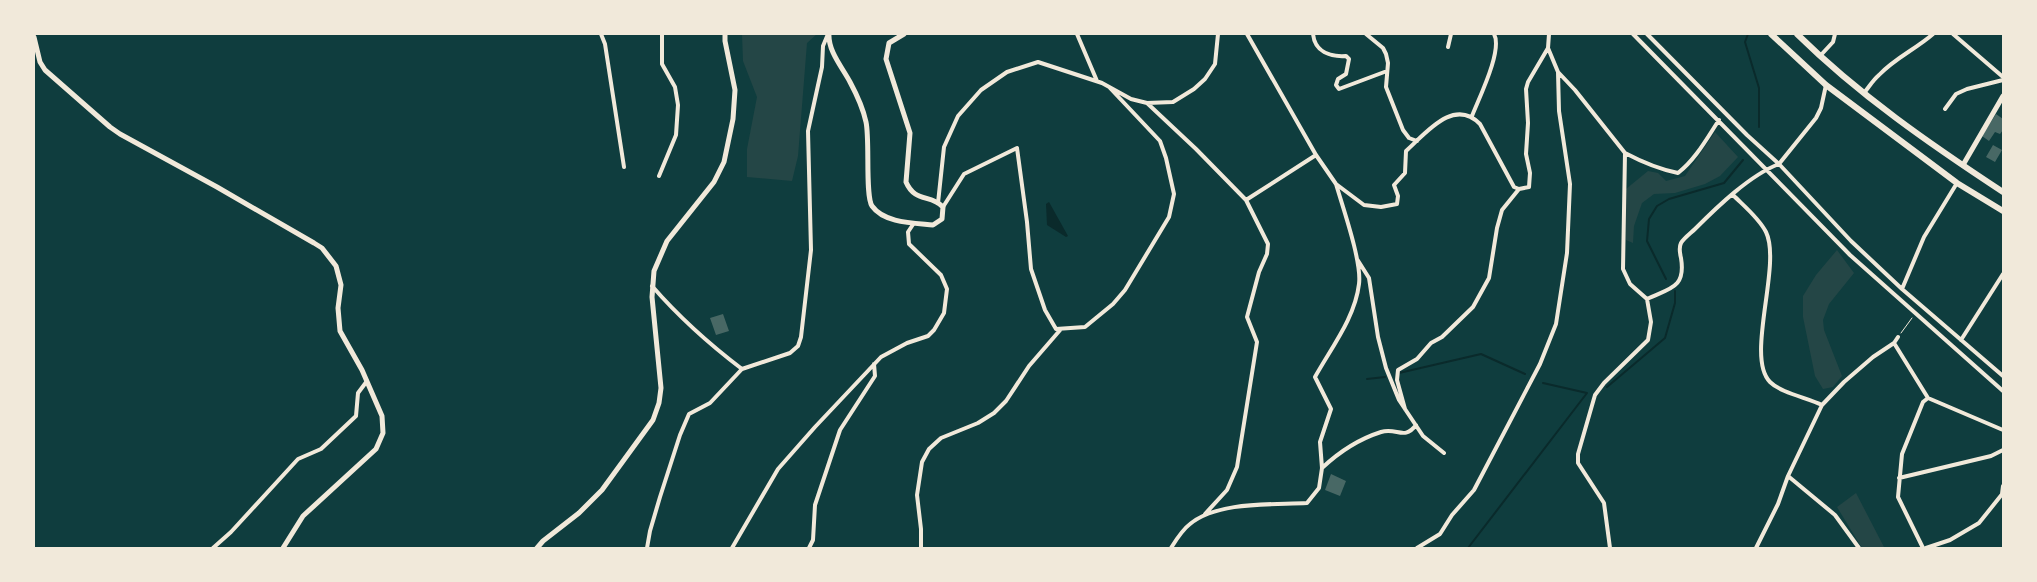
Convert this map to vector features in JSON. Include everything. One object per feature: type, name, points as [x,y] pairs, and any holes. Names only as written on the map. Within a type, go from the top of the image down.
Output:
[{"type":"highway","points":[[1771,34],[1826,85],[1957,183],[2003,211]]},
{"type":"highway","points":[[1797,34],[1820,56],[1898,120],[2003,192]]},
{"type":"street","points":[[601,34],[605,44],[624,167]]},
{"type":"street","points":[[659,176],[676,135],[678,105],[675,87],[662,64],[662,34]]},
{"type":"street","points":[[537,548],[543,541],[579,514],[596,497],[653,420],[659,403],[661,388],[652,286],[658,260],[666,241],[714,182],[724,162],[733,119],[735,90],[725,34]]},
{"type":"street","points":[[828,34],[830,46],[851,83],[863,110],[868,137],[869,200],[881,215],[914,223],[936,224],[942,219],[943,207],[964,174],[1017,148],[1031,269],[1046,310],[1056,329],[1085,327],[1113,304],[1125,290],[1169,217],[1174,194],[1160,141],[1110,88]]},
{"type":"street","points":[[647,548],[663,488],[680,435],[689,414],[710,403],[742,369],[790,353],[798,346],[801,337],[811,250],[808,131],[822,67],[823,46],[828,34]]},
{"type":"street","points":[[904,34],[889,43],[886,59],[910,133],[906,182],[916,195],[938,203],[943,207]]},
{"type":"street","points":[[1077,34],[1097,81]]},
{"type":"street","points":[[938,203],[944,147],[958,116],[981,90],[1007,72],[1038,62],[1097,81],[1131,99],[1147,103],[1173,102],[1194,90],[1206,79],[1215,64],[1218,34]]},
{"type":"street","points":[[1247,34],[1316,155],[1336,184],[1364,205],[1381,207],[1397,204],[1398,196],[1394,185],[1405,173],[1406,151],[1446,117],[1454,114],[1472,116],[1480,124],[1514,187],[1519,189],[1529,187],[1530,173],[1526,154],[1528,82],[1548,48],[1549,34]]},
{"type":"street","points":[[1313,34],[1314,41],[1322,51],[1334,57],[1346,56],[1349,59],[1349,67],[1346,74],[1338,79],[1336,85],[1339,89],[1387,71]]},
{"type":"street","points":[[1366,34],[1383,48],[1386,54],[1388,63],[1386,88],[1403,130],[1409,138],[1417,141]]},
{"type":"street","points":[[1448,47],[1451,34]]},
{"type":"street","points":[[1472,116],[1495,56],[1497,42],[1494,34]]},
{"type":"street","points":[[1634,34],[1850,255],[2003,391]]},
{"type":"street","points":[[1649,34],[1747,135],[1779,164],[1851,241],[1902,289],[2003,376]]},
{"type":"street","points":[[1820,56],[1833,42],[1834,34]]},
{"type":"street","points":[[1864,93],[1879,74],[1934,34]]},
{"type":"street","points":[[1953,34],[2003,78]]},
{"type":"street","points":[[34,37],[40,62],[45,70],[110,127],[314,243],[331,258],[340,276],[341,285],[338,308],[340,331],[367,382],[382,416],[384,425],[381,440],[376,449],[303,516],[284,548]]},
{"type":"street","points":[[1548,48],[1558,72],[1575,90],[1625,153],[1656,168],[1678,173],[1699,150],[1719,120]]},
{"type":"street","points":[[1417,548],[1440,534],[1452,515],[1474,490],[1540,364],[1556,324],[1568,253],[1570,184],[1559,111],[1558,72]]},
{"type":"street","points":[[1945,109],[1956,94],[2003,78]]},
{"type":"street","points":[[1646,299],[1666,290],[1681,279],[1683,272],[1680,254],[1681,243],[1709,214],[1746,182],[1766,169],[1779,164],[1816,118],[1821,108],[1826,85]]},
{"type":"street","points":[[1962,165],[2003,96]]},
{"type":"street","points":[[1147,103],[1246,200],[1268,244],[1267,254],[1259,272],[1247,317],[1257,342],[1238,466],[1227,490],[1204,515]]},
{"type":"street","points":[[1610,548],[1604,503],[1578,463],[1578,454],[1595,395],[1604,383],[1648,340],[1651,322],[1646,299],[1630,284],[1623,269],[1625,153]]},
{"type":"street","points":[[1246,200],[1316,155]]},
{"type":"street","points":[[1902,289],[1924,237],[1957,183]]},
{"type":"street","points":[[1171,548],[1178,536],[1190,523],[1204,515],[1224,508],[1307,503],[1319,488],[1322,468],[1320,442],[1331,409],[1315,377],[1351,313],[1359,283],[1356,258],[1336,184]]},
{"type":"street","points":[[1405,409],[1397,380],[1398,370],[1417,359],[1431,343],[1442,337],[1473,307],[1489,278],[1497,228],[1502,210],[1519,189]]},
{"type":"street","points":[[1733,195],[1762,225],[1769,240],[1770,256],[1761,345],[1765,375],[1774,385],[1822,405]]},
{"type":"street","points":[[732,548],[778,469],[815,427],[874,364],[890,350],[928,336],[940,323],[944,313],[947,289],[945,281],[942,275],[908,244],[908,232],[914,223]]},
{"type":"street","points":[[1356,258],[1368,278],[1378,337],[1386,368],[1399,400],[1423,436],[1444,453]]},
{"type":"street","points":[[1961,340],[2001,281],[2003,274]]},
{"type":"street","points":[[652,286],[672,310],[742,369]]},
{"type":"street","points":[[921,548],[917,495],[922,462],[929,448],[941,438],[978,423],[994,412],[1006,401],[1029,366],[1061,329]]},
{"type":"street","points":[[1756,548],[1778,504],[1788,476],[1822,405],[1873,357],[1894,343],[1898,337]]},
{"type":"street","points":[[1894,343],[1928,398],[2003,430]]},
{"type":"street","points":[[809,548],[813,540],[815,505],[840,430],[875,376],[874,364]]},
{"type":"street","points":[[213,548],[231,532],[298,458],[321,449],[356,416],[358,393],[367,382]]},
{"type":"street","points":[[1928,398],[1923,402],[1902,454],[1898,496],[1924,548],[1950,540],[1979,523],[2003,494],[2003,486]]},
{"type":"street","points":[[1322,468],[1338,453],[1382,432],[1394,431],[1403,434],[1410,432],[1416,425]]},
{"type":"street","points":[[1899,478],[1991,456],[2003,450]]},
{"type":"street","points":[[1788,476],[1835,515],[1859,548]]},
{"type":"path","points":[[1898,337],[1916,314]]},
{"type":"shaded area","points":[[742,34],[817,34],[807,43],[798,156],[792,181],[747,177],[747,149],[757,97],[743,61]]},
{"type":"shaded area","points":[[1715,132],[1738,157],[1720,176],[1705,184],[1675,193],[1654,194],[1642,203],[1634,226],[1633,243],[1626,240],[1626,189],[1648,171],[1658,173],[1666,181],[1685,176]]},
{"type":"shaded area","points":[[1049,202],[1068,236],[1066,237],[1047,225],[1046,204]]},
{"type":"shaded area","points":[[1837,250],[1854,273],[1829,304],[1823,320],[1824,330],[1842,376],[1833,387],[1823,389],[1815,376],[1803,317],[1803,296],[1816,275]]},
{"type":"shaded area","points":[[1856,493],[1884,547],[1882,548],[1862,548],[1837,507]]},
{"type":"building","points":[[1996,114],[2003,119],[2003,130],[2000,134],[1995,132],[1989,141],[1982,136]]},
{"type":"building","points":[[1993,145],[2002,150],[1995,162],[1986,157]]},
{"type":"building","points":[[723,314],[729,331],[716,335],[710,318]]},
{"type":"building","points":[[1331,474],[1346,481],[1340,496],[1325,490]]},
{"type":"waterway","points":[[1748,34],[1745,42],[1759,88],[1759,127]]},
{"type":"waterway","points":[[1666,279],[1647,241],[1649,219],[1657,206],[1669,199],[1724,183],[1743,160]]},
{"type":"waterway","points":[[1607,387],[1665,338],[1675,303],[1675,291]]},
{"type":"waterway","points":[[1399,373],[1481,354],[1525,374]]},
{"type":"waterway","points":[[1367,379],[1385,377]]},
{"type":"waterway","points":[[1468,548],[1587,393],[1543,383]]}]
